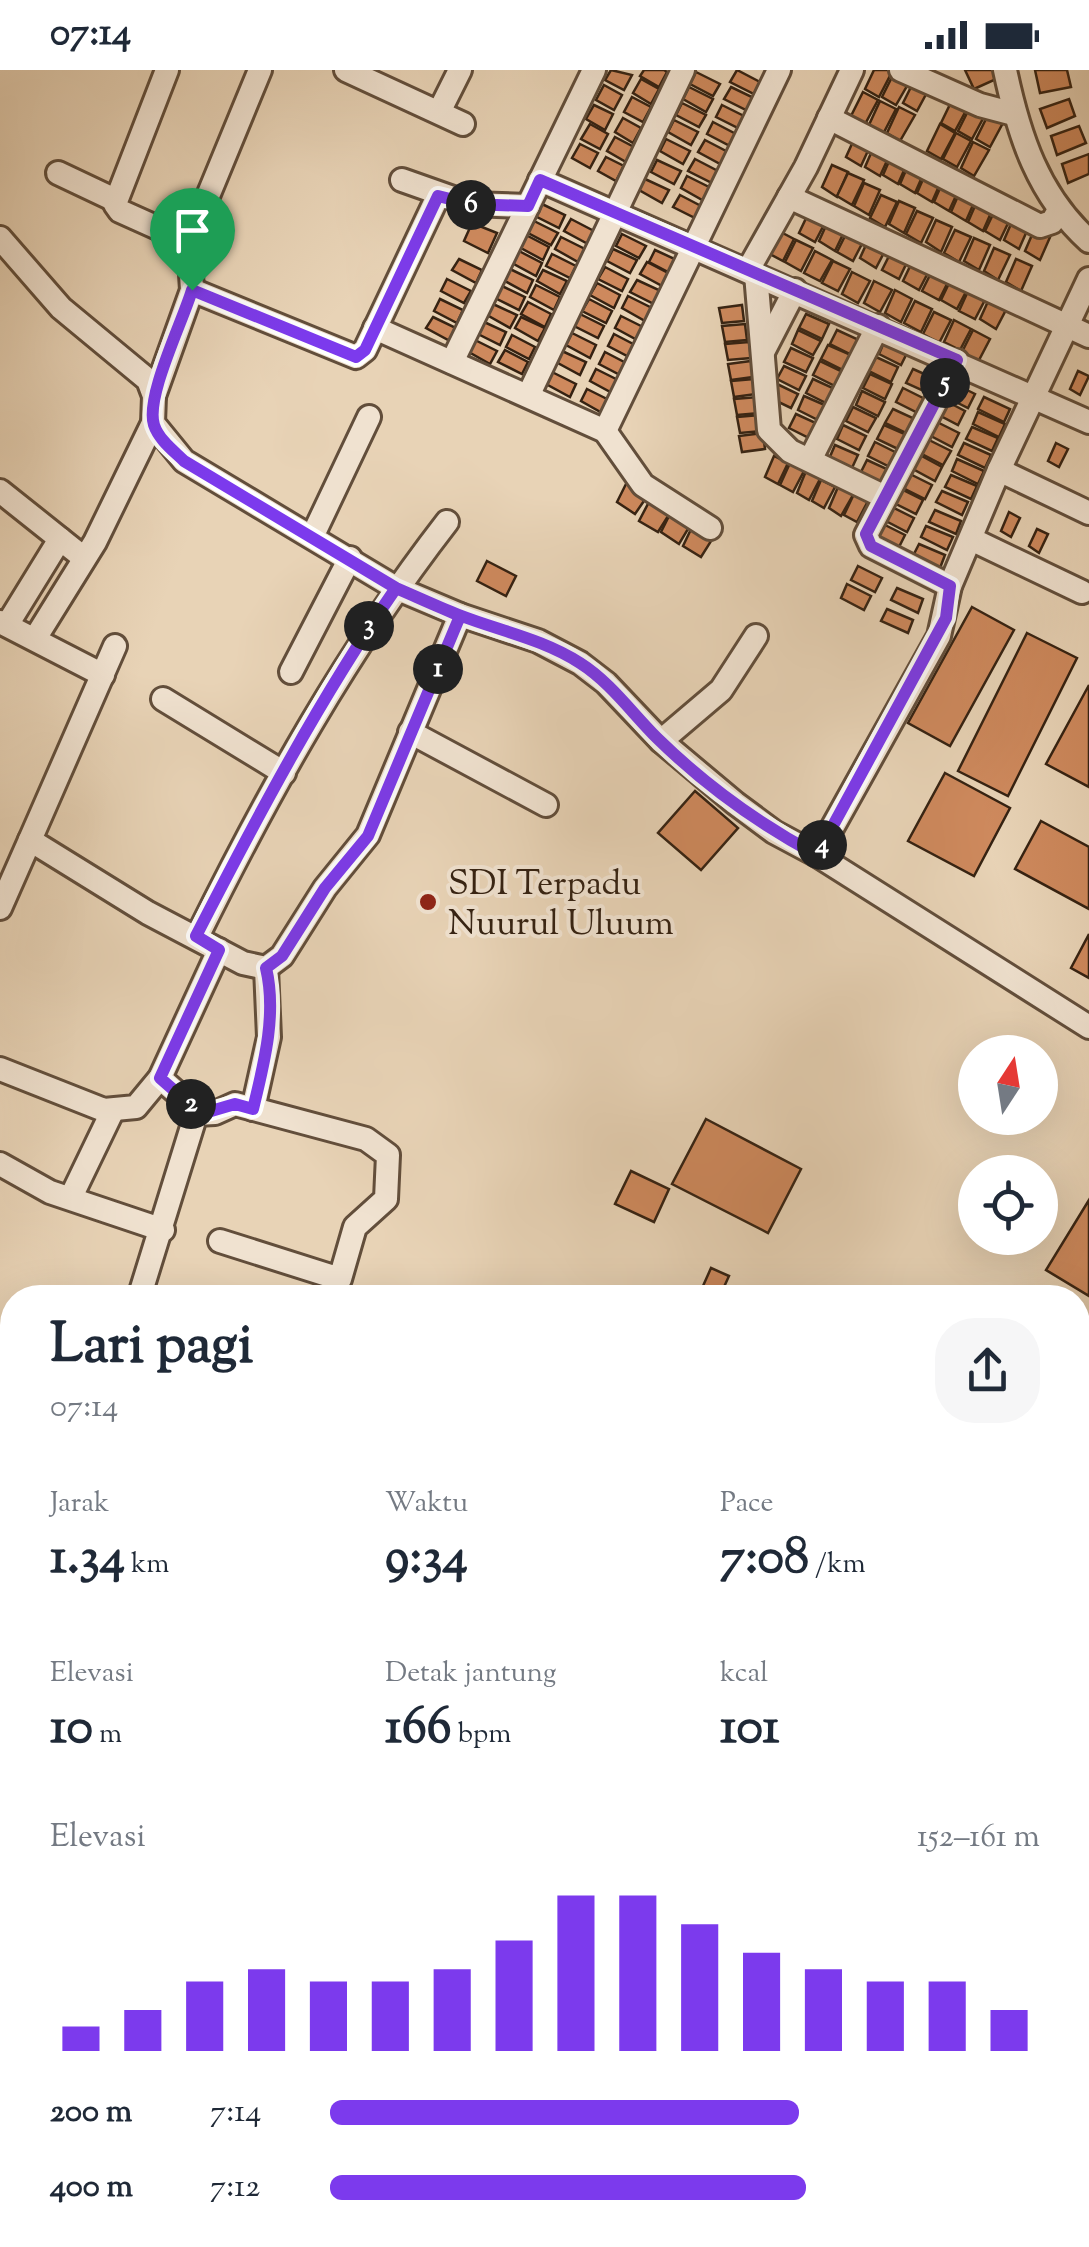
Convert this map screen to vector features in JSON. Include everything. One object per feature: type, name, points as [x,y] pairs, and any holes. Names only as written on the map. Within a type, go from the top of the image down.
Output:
[{"type":"street","points":[[115,200],[167,70]]},
{"type":"street","points":[[36,636],[84,558],[153,423],[154,396],[192,290],[189,242],[260,70]]},
{"type":"street","points":[[346,70],[463,124]]},
{"type":"street","points":[[439,112],[460,70]]},
{"type":"street","points":[[452,362],[594,70]]},
{"type":"street","points":[[529,394],[683,70]]},
{"type":"street","points":[[605,431],[779,70]]},
{"type":"street","points":[[852,70],[752,272],[769,430],[778,442],[885,498]]},
{"type":"street","points":[[901,70],[980,106],[1014,114]]},
{"type":"street","points":[[1005,70],[1014,114],[1039,178],[1058,212],[1089,241]]},
{"type":"street","points":[[829,118],[1040,226],[1052,222],[1058,212]]},
{"type":"street","points":[[58,174],[115,200],[120,212],[189,242]]},
{"type":"street","points":[[402,180],[438,196],[470,204],[528,206]]},
{"type":"street","points":[[540,180],[1037,395],[1089,422]]},
{"type":"street","points":[[192,290],[356,357],[365,350],[438,196]]},
{"type":"street","points":[[790,196],[1089,336]]},
{"type":"street","points":[[0,238],[62,308],[138,370],[154,396]]},
{"type":"street","points":[[817,855],[939,636],[950,586],[999,470],[1088,283]]},
{"type":"street","points":[[762,352],[794,290]]},
{"type":"street","points":[[810,460],[878,326]]},
{"type":"street","points":[[375,328],[605,431],[643,485],[710,528]]},
{"type":"street","points":[[950,586],[867,541],[885,498],[957,360]]},
{"type":"street","points":[[313,535],[369,417]]},
{"type":"street","points":[[153,423],[184,461],[396,588],[460,616],[538,641],[580,663],[606,683],[660,741],[774,832],[817,855],[1089,1027]]},
{"type":"street","points":[[999,470],[1089,513]]},
{"type":"street","points":[[0,491],[84,558]]},
{"type":"street","points":[[196,936],[260,811],[354,649],[446,522]]},
{"type":"street","points":[[60,539],[4,623],[36,636],[103,675]]},
{"type":"street","points":[[971,539],[1082,592]]},
{"type":"street","points":[[291,672],[350,558]]},
{"type":"street","points":[[30,840],[148,913],[243,963],[266,968],[282,956],[325,888],[368,836],[460,616]]},
{"type":"street","points":[[660,741],[721,690],[756,636]]},
{"type":"street","points":[[0,908],[115,646]]},
{"type":"street","points":[[163,699],[284,773]]},
{"type":"street","points":[[410,732],[546,805]]},
{"type":"street","points":[[0,1069],[112,1112],[136,1107],[160,1078],[219,950]]},
{"type":"street","points":[[253,1109],[268,1037],[270,986],[266,968]]},
{"type":"street","points":[[160,1078],[201,1114]]},
{"type":"street","points":[[144,1285],[193,1119],[201,1114],[235,1104],[378,1146],[388,1155],[386,1199],[356,1227],[340,1279],[220,1241]]},
{"type":"street","points":[[71,1197],[112,1112]]},
{"type":"street","points":[[0,1164],[50,1192],[163,1230]]},
{"type":"building","points":[[611,70],[632,75],[624,90],[605,80]]},
{"type":"building","points":[[644,70],[667,72],[659,87],[640,76]]},
{"type":"building","points":[[737,70],[760,82],[754,94],[730,82]]},
{"type":"building","points":[[874,70],[893,70],[879,97],[865,89]]},
{"type":"building","points":[[965,70],[1000,70],[1003,76],[974,89]]},
{"type":"building","points":[[1035,70],[1067,70],[1071,87],[1040,93]]},
{"type":"building","points":[[895,71],[911,79],[896,105],[882,97]]},
{"type":"building","points":[[696,72],[720,84],[713,96],[690,84]]},
{"type":"building","points":[[916,77],[931,85],[917,111],[903,103]]},
{"type":"building","points":[[641,79],[659,89],[651,104],[633,93]]},
{"type":"building","points":[[604,85],[622,95],[614,110],[596,100]]},
{"type":"building","points":[[689,87],[713,99],[706,112],[683,99]]},
{"type":"building","points":[[731,87],[754,98],[748,111],[724,99]]},
{"type":"building","points":[[863,92],[878,100],[864,126],[850,118]]},
{"type":"building","points":[[954,96],[969,105],[955,131],[941,123]]},
{"type":"building","points":[[632,97],[651,107],[643,122],[624,112]]},
{"type":"building","points":[[1069,99],[1075,116],[1047,128],[1040,109]]},
{"type":"building","points":[[880,101],[896,109],[882,136],[868,127]]},
{"type":"building","points":[[682,103],[706,115],[699,127],[676,115]]},
{"type":"building","points":[[594,105],[613,114],[605,130],[586,119]]},
{"type":"building","points":[[722,105],[746,117],[740,129],[716,117]]},
{"type":"building","points":[[971,105],[986,113],[972,139],[958,131]]},
{"type":"building","points":[[899,107],[915,115],[900,141],[887,133]]},
{"type":"building","points":[[989,113],[1004,121],[990,147],[976,139]]},
{"type":"building","points":[[623,118],[641,128],[633,143],[615,132]]},
{"type":"building","points":[[674,120],[698,132],[691,145],[668,132]]},
{"type":"building","points":[[713,122],[736,134],[730,146],[707,134]]},
{"type":"building","points":[[590,124],[608,134],[600,149],[581,139]]},
{"type":"building","points":[[940,124],[955,133],[941,159],[927,151]]},
{"type":"building","points":[[1079,126],[1086,143],[1057,155],[1051,136]]},
{"type":"building","points":[[956,133],[971,141],[957,167],[943,159]]},
{"type":"building","points":[[856,135],[872,142],[861,166],[846,157]]},
{"type":"building","points":[[615,137],[634,147],[626,162],[607,151]]},
{"type":"building","points":[[666,139],[690,151],[683,164],[660,151]]},
{"type":"building","points":[[705,140],[728,152],[722,165],[698,152]]},
{"type":"building","points":[[973,142],[989,150],[974,176],[961,168]]},
{"type":"building","points":[[580,144],[598,153],[590,168],[572,158]]},
{"type":"building","points":[[875,144],[891,152],[880,176],[865,167]]},
{"type":"building","points":[[893,152],[909,159],[898,184],[883,175]]},
{"type":"building","points":[[1089,154],[1089,174],[1068,183],[1062,164]]},
{"type":"building","points":[[606,157],[624,166],[616,181],[598,171]]},
{"type":"building","points":[[695,159],[718,171],[712,183],[688,171]]},
{"type":"building","points":[[657,160],[681,171],[674,184],[651,172]]},
{"type":"building","points":[[910,161],[926,168],[915,193],[900,184]]},
{"type":"building","points":[[832,165],[848,172],[837,197],[822,187]]},
{"type":"building","points":[[927,170],[943,177],[932,202],[917,193]]},
{"type":"building","points":[[848,173],[864,180],[852,205],[837,196]]},
{"type":"building","points":[[687,176],[711,188],[704,201],[681,188]]},
{"type":"building","points":[[645,179],[669,190],[662,203],[639,190]]},
{"type":"building","points":[[944,179],[960,187],[949,211],[934,202]]},
{"type":"building","points":[[864,183],[880,190],[869,215],[854,206]]},
{"type":"building","points":[[961,189],[977,196],[966,221],[951,212]]},
{"type":"building","points":[[680,195],[703,207],[697,219],[673,207]]},
{"type":"building","points":[[881,195],[897,202],[885,227],[870,218]]},
{"type":"building","points":[[978,199],[994,206],[983,231],[968,222]]},
{"type":"building","points":[[899,201],[915,208],[904,233],[889,224]]},
{"type":"building","points":[[542,204],[565,215],[559,228],[535,216]]},
{"type":"building","points":[[996,208],[1012,215],[1000,240],[985,231]]},
{"type":"building","points":[[810,210],[827,219],[815,242],[799,233]]},
{"type":"building","points":[[917,211],[933,218],[921,243],[906,234]]},
{"type":"building","points":[[1014,217],[1030,224],[1019,249],[1004,240]]},
{"type":"building","points":[[571,219],[594,231],[588,244],[564,231]]},
{"type":"building","points":[[829,219],[846,228],[835,251],[819,241]]},
{"type":"building","points":[[936,220],[952,227],[941,252],[926,242]]},
{"type":"building","points":[[534,221],[558,233],[551,245],[528,233]]},
{"type":"building","points":[[472,223],[497,233],[488,253],[464,241]]},
{"type":"building","points":[[1035,228],[1051,235],[1040,260],[1025,251]]},
{"type":"building","points":[[777,230],[794,239],[783,261],[766,252]]},
{"type":"building","points":[[848,230],[865,238],[853,261],[837,252]]},
{"type":"building","points":[[955,230],[971,237],[959,262],[944,253]]},
{"type":"building","points":[[622,234],[646,246],[639,258],[616,246]]},
{"type":"building","points":[[526,235],[549,247],[543,260],[519,247]]},
{"type":"building","points":[[870,236],[888,245],[876,268],[860,258]]},
{"type":"building","points":[[561,237],[585,249],[578,262],[555,249]]},
{"type":"building","points":[[974,238],[990,245],[979,270],[964,261]]},
{"type":"building","points":[[796,240],[813,248],[801,271],[785,262]]},
{"type":"building","points":[[893,248],[910,256],[899,279],[882,270]]},
{"type":"building","points":[[994,248],[1010,255],[998,280],[984,271]]},
{"type":"building","points":[[613,249],[637,260],[630,273],[607,261]]},
{"type":"building","points":[[655,250],[679,261],[672,274],[649,262]]},
{"type":"building","points":[[519,251],[542,263],[536,276],[512,263]]},
{"type":"building","points":[[815,251],[832,260],[820,281],[804,273]]},
{"type":"building","points":[[552,254],[576,266],[570,278],[546,266]]},
{"type":"building","points":[[914,258],[931,267],[919,290],[903,281]]},
{"type":"building","points":[[459,259],[482,270],[476,283],[452,270]]},
{"type":"building","points":[[1016,259],[1032,266],[1021,291],[1006,282]]},
{"type":"building","points":[[833,261],[850,269],[838,291],[822,283]]},
{"type":"building","points":[[647,262],[670,274],[664,287],[640,274]]},
{"type":"building","points":[[605,267],[628,279],[622,291],[598,279]]},
{"type":"building","points":[[510,269],[533,280],[527,293],[503,280]]},
{"type":"building","points":[[933,269],[950,278],[939,300],[922,291]]},
{"type":"building","points":[[543,270],[567,281],[560,294],[537,281]]},
{"type":"building","points":[[852,272],[870,281],[858,303],[842,294]]},
{"type":"building","points":[[952,277],[969,286],[957,309],[941,300]]},
{"type":"building","points":[[447,279],[471,291],[464,303],[441,291]]},
{"type":"building","points":[[637,280],[661,291],[654,304],[630,292]]},
{"type":"building","points":[[874,281],[892,290],[880,312],[864,303]]},
{"type":"building","points":[[597,283],[620,295],[614,308],[590,295]]},
{"type":"building","points":[[536,285],[560,297],[554,310],[530,297]]},
{"type":"building","points":[[502,286],[525,297],[519,310],[495,298]]},
{"type":"building","points":[[969,289],[986,298],[975,319],[959,311]]},
{"type":"building","points":[[895,290],[912,299],[901,322],[885,313]]},
{"type":"building","points":[[628,296],[652,308],[645,321],[622,308]]},
{"type":"building","points":[[990,297],[1008,306],[996,329],[980,319]]},
{"type":"building","points":[[440,299],[463,310],[457,323],[434,311]]},
{"type":"building","points":[[589,299],[612,311],[606,323],[582,311]]},
{"type":"building","points":[[915,301],[932,309],[921,332],[904,323]]},
{"type":"building","points":[[528,302],[551,314],[545,327],[521,314]]},
{"type":"building","points":[[493,304],[517,315],[510,328],[487,315]]},
{"type":"building","points":[[742,305],[744,321],[722,323],[719,308]]},
{"type":"building","points":[[934,312],[951,320],[939,343],[923,334]]},
{"type":"building","points":[[580,314],[604,326],[598,338],[574,326]]},
{"type":"building","points":[[806,314],[829,324],[822,339],[799,328]]},
{"type":"building","points":[[621,316],[645,328],[639,341],[615,328]]},
{"type":"building","points":[[433,317],[456,328],[450,341],[426,328]]},
{"type":"building","points":[[521,317],[545,328],[538,341],[515,328]]},
{"type":"building","points":[[954,320],[971,329],[960,350],[944,342]]},
{"type":"building","points":[[482,321],[506,332],[500,345],[476,333]]},
{"type":"building","points":[[745,324],[747,340],[725,342],[722,326]]},
{"type":"building","points":[[798,330],[821,341],[813,355],[792,344]]},
{"type":"building","points":[[837,330],[859,340],[852,355],[830,344]]},
{"type":"building","points":[[973,330],[990,339],[978,362],[962,352]]},
{"type":"building","points":[[572,333],[596,345],[590,358],[566,345]]},
{"type":"building","points":[[614,334],[637,346],[631,358],[608,346]]},
{"type":"building","points":[[512,335],[535,347],[529,359],[506,347]]},
{"type":"building","points":[[473,339],[497,351],[490,364],[467,351]]},
{"type":"building","points":[[885,340],[908,351],[901,365],[879,354]]},
{"type":"building","points":[[749,342],[751,358],[728,360],[725,344]]},
{"type":"building","points":[[828,345],[851,355],[843,370],[821,359]]},
{"type":"building","points":[[791,348],[813,358],[806,372],[784,362]]},
{"type":"building","points":[[505,350],[528,362],[522,374],[498,362]]},
{"type":"building","points":[[562,351],[586,362],[580,375],[556,362]]},
{"type":"building","points":[[605,352],[628,364],[622,376],[599,364]]},
{"type":"building","points":[[876,357],[898,367],[891,382],[869,371]]},
{"type":"building","points":[[751,361],[753,377],[731,380],[728,364]]},
{"type":"building","points":[[820,361],[843,372],[835,386],[813,375]]},
{"type":"building","points":[[784,366],[806,376],[799,390],[777,379]]},
{"type":"building","points":[[596,369],[620,381],[614,394],[590,381]]},
{"type":"building","points":[[913,369],[936,379],[928,393],[906,383]]},
{"type":"building","points":[[1078,371],[1089,376],[1080,395],[1070,389]]},
{"type":"building","points":[[552,372],[576,384],[570,397],[546,384]]},
{"type":"building","points":[[870,374],[892,384],[885,399],[863,388]]},
{"type":"building","points":[[754,379],[756,394],[734,397],[731,381]]},
{"type":"building","points":[[813,379],[835,389],[828,404],[806,393]]},
{"type":"building","points":[[951,382],[975,394],[968,408],[944,396]]},
{"type":"building","points":[[775,383],[798,394],[791,408],[768,397]]},
{"type":"building","points":[[903,388],[925,399],[918,413],[896,402]]},
{"type":"building","points":[[587,389],[611,401],[604,414],[581,401]]},
{"type":"building","points":[[862,391],[885,402],[878,416],[856,405]]},
{"type":"building","points":[[804,396],[827,406],[820,421],[798,410]]},
{"type":"building","points":[[758,397],[760,413],[737,415],[734,399]]},
{"type":"building","points":[[984,397],[1010,409],[1004,422],[978,409]]},
{"type":"building","points":[[942,399],[965,411],[958,425],[935,413]]},
{"type":"building","points":[[853,407],[876,418],[868,432],[846,421]]},
{"type":"building","points":[[893,409],[915,419],[908,434],[885,423]]},
{"type":"building","points":[[978,412],[1005,424],[999,437],[973,424]]},
{"type":"building","points":[[796,414],[818,424],[811,439],[789,428]]},
{"type":"building","points":[[760,415],[762,431],[740,433],[737,417]]},
{"type":"building","points":[[935,421],[959,433],[952,447],[929,435]]},
{"type":"building","points":[[843,425],[866,436],[859,450],[837,439]]},
{"type":"building","points":[[884,425],[907,435],[900,450],[877,439]]},
{"type":"building","points":[[972,427],[998,438],[992,451],[966,439]]},
{"type":"building","points":[[763,433],[765,449],[742,452],[739,436]]},
{"type":"building","points":[[927,439],[951,451],[943,465],[920,453]]},
{"type":"building","points":[[875,442],[897,453],[890,467],[868,456]]},
{"type":"building","points":[[964,443],[991,455],[985,468],[958,455]]},
{"type":"building","points":[[1056,443],[1068,449],[1059,467],[1048,461]]},
{"type":"building","points":[[835,445],[858,455],[851,470],[829,459]]},
{"type":"building","points":[[918,454],[942,467],[935,481],[911,468]]},
{"type":"building","points":[[774,456],[788,463],[778,484],[765,477]]},
{"type":"building","points":[[957,459],[984,471],[978,484],[952,471]]},
{"type":"building","points":[[867,460],[889,470],[882,485],[860,474]]},
{"type":"building","points":[[790,463],[804,471],[793,492],[780,485]]},
{"type":"building","points":[[806,471],[820,479],[809,500],[797,493]]},
{"type":"building","points":[[908,473],[932,485],[925,499],[901,487]]},
{"type":"building","points":[[951,475],[977,486],[971,499],[945,487]]},
{"type":"building","points":[[821,480],[835,487],[824,508],[812,501]]},
{"type":"building","points":[[627,482],[648,495],[635,514],[617,502]]},
{"type":"building","points":[[838,487],[853,495],[841,516],[829,508]]},
{"type":"building","points":[[899,488],[923,500],[916,514],[892,502]]},
{"type":"building","points":[[942,491],[968,502],[962,515],[936,502]]},
{"type":"building","points":[[854,494],[868,501],[857,522],[844,515]]},
{"type":"building","points":[[650,500],[670,513],[658,532],[639,521]]},
{"type":"building","points":[[890,506],[914,518],[907,532],[884,520]]},
{"type":"building","points":[[935,510],[961,521],[956,534],[929,522]]},
{"type":"building","points":[[671,512],[691,524],[679,544],[661,532]]},
{"type":"building","points":[[1009,512],[1020,518],[1011,537],[1001,531]]},
{"type":"building","points":[[881,523],[905,535],[898,549],[874,537]]},
{"type":"building","points":[[693,525],[713,538],[701,557],[683,546]]},
{"type":"building","points":[[926,526],[953,537],[947,550],[921,537]]},
{"type":"building","points":[[1037,529],[1048,534],[1039,553],[1029,546]]},
{"type":"building","points":[[919,544],[945,555],[940,568],[913,556]]},
{"type":"building","points":[[487,561],[516,576],[506,596],[477,581]]},
{"type":"building","points":[[858,566],[882,578],[875,592],[851,580]]},
{"type":"building","points":[[847,584],[871,596],[864,610],[841,598]]},
{"type":"building","points":[[897,588],[923,599],[918,613],[891,600]]},
{"type":"building","points":[[972,607],[1014,630],[950,746],[908,723]]},
{"type":"building","points":[[887,609],[913,620],[908,633],[881,621]]},
{"type":"building","points":[[1027,633],[1077,658],[1008,796],[958,771]]},
{"type":"building","points":[[1089,685],[1089,787],[1046,764]]},
{"type":"building","points":[[945,773],[1010,808],[974,876],[908,841]]},
{"type":"building","points":[[695,791],[738,828],[701,870],[658,833]]},
{"type":"building","points":[[1041,821],[1089,847],[1089,909],[1015,869]]},
{"type":"building","points":[[1089,934],[1089,978],[1071,968]]},
{"type":"building","points":[[706,1119],[801,1169],[768,1233],[672,1184]]},
{"type":"building","points":[[631,1171],[669,1189],[654,1222],[615,1204]]},
{"type":"building","points":[[1089,1200],[1089,1285],[1071,1285],[1046,1270]]},
{"type":"building","points":[[711,1268],[729,1276],[725,1285],[703,1285]]},
{"type":"place","name":"SDI Terpadu Nuurul Uluum","points":[[428,902]]},
{"type":"route","points":[[192,290],[154,396],[153,423],[162,439],[184,461],[396,588],[460,616],[368,836],[325,888],[282,956],[266,968],[270,986],[267,1050],[253,1109],[228,1104],[215,1113],[201,1114],[160,1078],[219,950],[196,936],[260,811],[354,649],[396,588],[460,616],[538,641],[580,663],[606,683],[660,741],[734,803],[774,832],[817,855],[946,618],[950,586],[871,546],[866,534],[957,360],[540,180],[528,206],[470,204],[438,196],[365,350],[356,357],[192,290]]}]
